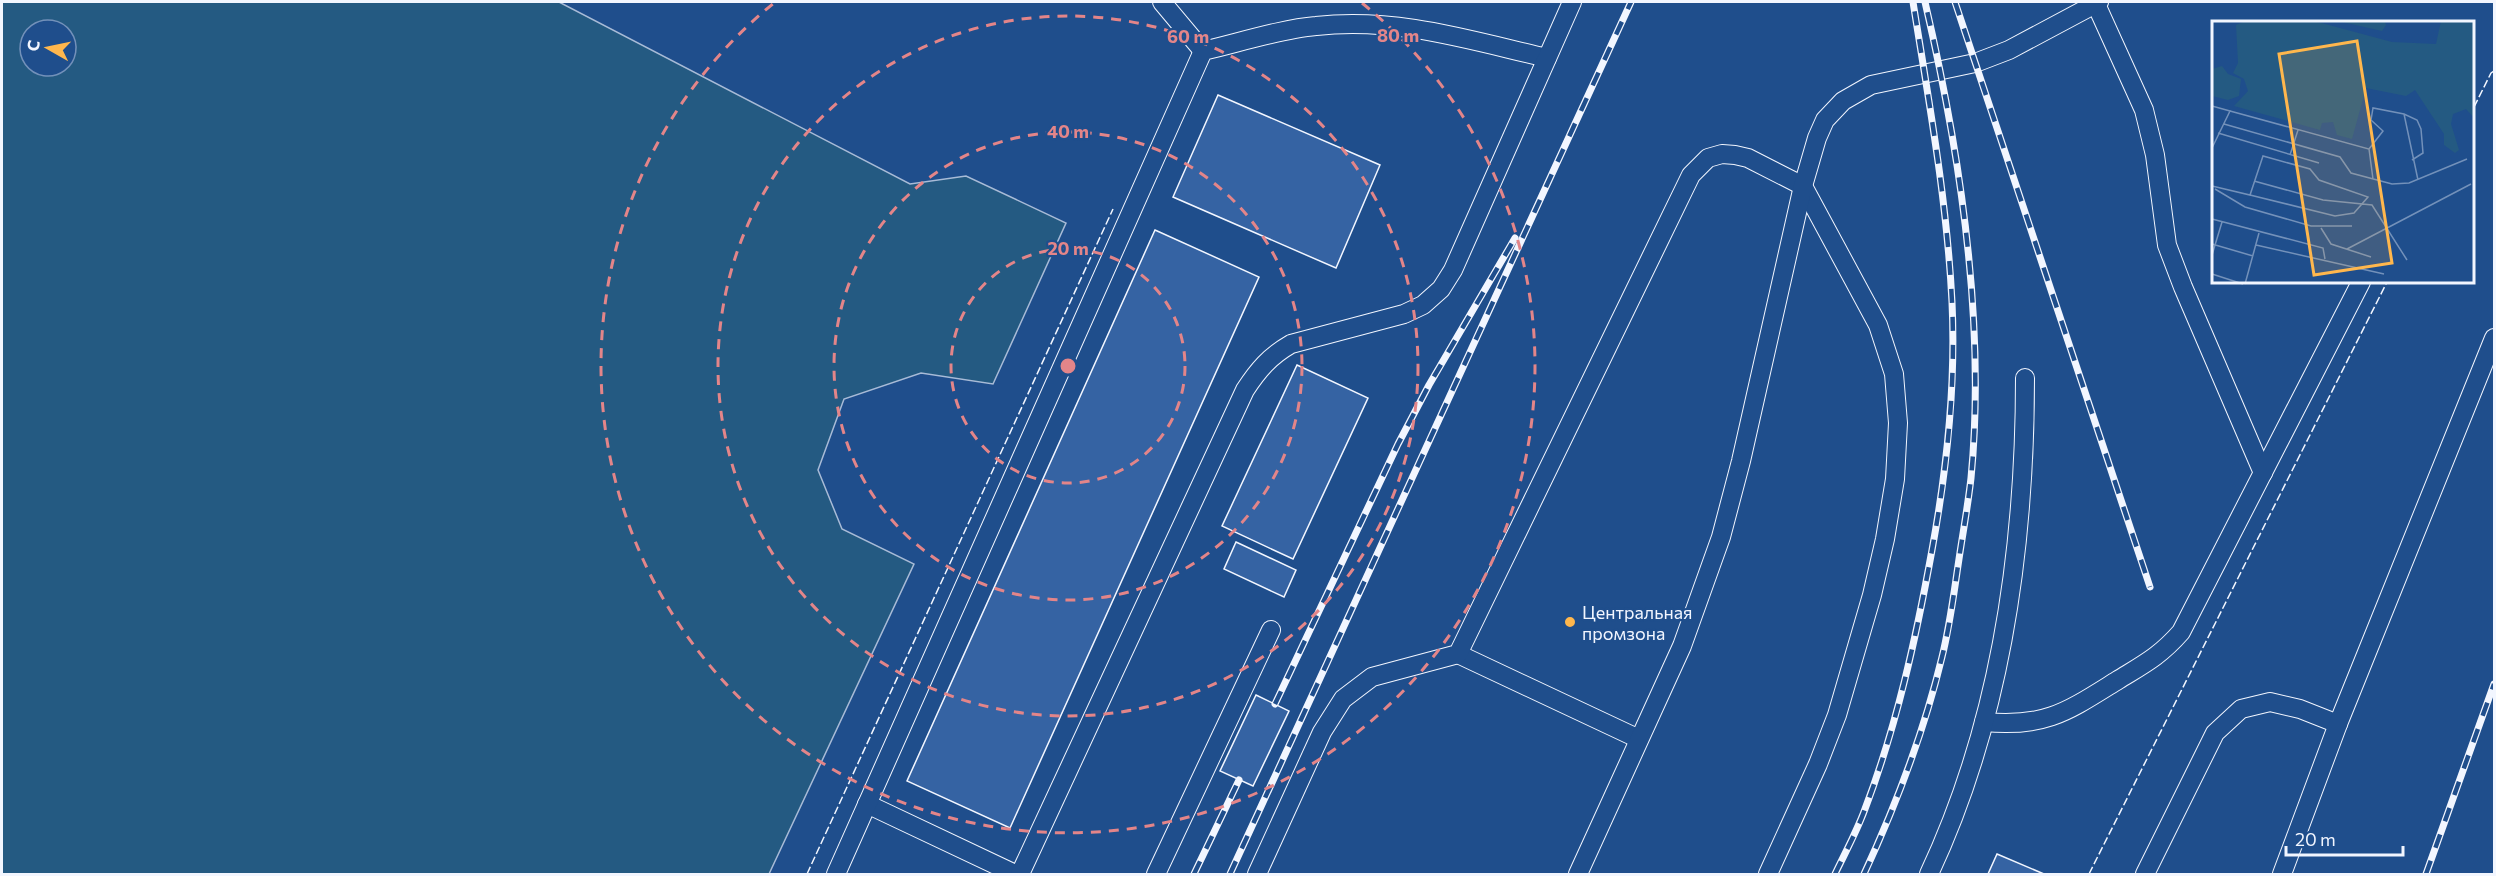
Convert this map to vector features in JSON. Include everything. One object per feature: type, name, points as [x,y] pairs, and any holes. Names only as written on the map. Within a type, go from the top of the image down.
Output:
[{"type":"lane","points":[[1162,2],[1203,51]]},
{"type":"lane","points":[[1020,874],[1240,401],[1260,367],[1276,353],[1292,344],[1404,314],[1423,305],[1441,289],[1453,270],[1572,2]]},
{"type":"lane","points":[[1578,874],[1682,646],[1721,537],[1741,461],[1803,186],[1817,138],[1825,120],[1842,101],[1857,91],[1887,80],[1975,63],[2009,50],[2096,2],[2144,110],[2156,155],[2167,245],[2263,473]]},
{"type":"lane","points":[[1203,51],[1314,26],[1366,24],[1409,26],[1547,58]]},
{"type":"lane","points":[[836,874],[1203,51]]},
{"type":"lane","points":[[1458,654],[1691,175],[1708,158],[1722,154],[1735,155],[1757,162],[1803,186],[1878,325],[1894,374],[1898,423],[1895,479],[1885,539],[1855,657],[1837,715],[1818,764],[1768,874]]},
{"type":"lane","points":[[1984,722],[2014,725],[2066,712],[2164,652],[2181,632],[2360,284]]},
{"type":"lane","points":[[2282,874],[2338,724],[2494,338]]},
{"type":"lane","points":[[1929,874],[1956,817],[1984,722],[1999,659],[2017,538],[2025,439],[2025,378]]},
{"type":"lane","points":[[1156,874],[1270,630]]},
{"type":"lane","points":[[1257,874],[1322,732],[1343,699],[1372,677],[1458,654],[1639,739]]},
{"type":"lane","points":[[2145,874],[2215,733],[2241,709],[2270,702],[2300,709],[2338,724]]},
{"type":"lane","points":[[867,804],[1015,874]]},
{"type":"shaded area","points":[[2,2],[559,2],[910,184],[966,176],[1066,223],[993,384],[921,373],[844,399],[818,470],[842,529],[914,564],[769,874],[2,874]]},
{"type":"building","points":[[1218,95],[1380,165],[1336,268],[1173,197]]},
{"type":"building","points":[[1155,230],[1259,277],[1010,828],[907,781]]},
{"type":"building","points":[[1297,365],[1368,398],[1293,559],[1222,526]]},
{"type":"building","points":[[1236,542],[1296,570],[1284,597],[1224,569]]},
{"type":"building","points":[[1256,695],[1289,711],[1253,786],[1220,771]]},
{"type":"building","points":[[1997,854],[2044,874],[1988,874]]},
{"type":"railway","points":[[1230,874],[1631,2]]},
{"type":"railway","points":[[1835,874],[1858,825],[1876,777],[1904,681],[1932,550],[1949,427],[1953,365],[1950,264],[1937,152],[1913,2]]},
{"type":"railway","points":[[1864,874],[1908,768],[1935,685],[1950,621],[1971,478],[1975,419],[1975,360],[1967,238],[1949,118],[1925,2]]},
{"type":"railway","points":[[1955,2],[2150,587]]},
{"type":"railway","points":[[1275,704],[1398,444],[1429,385],[1515,238]]},
{"type":"railway","points":[[2426,874],[2494,684]]},
{"type":"railway","points":[[1194,874],[1239,780]]},
{"type":"fence","points":[[2475,105],[2494,71]]},
{"type":"fence","points":[[807,874],[1113,209]]},
{"type":"fence","points":[[2089,874],[2386,284]]},
{"type":"place","name":"Центральная промзона","points":[[1570,622]]}]
